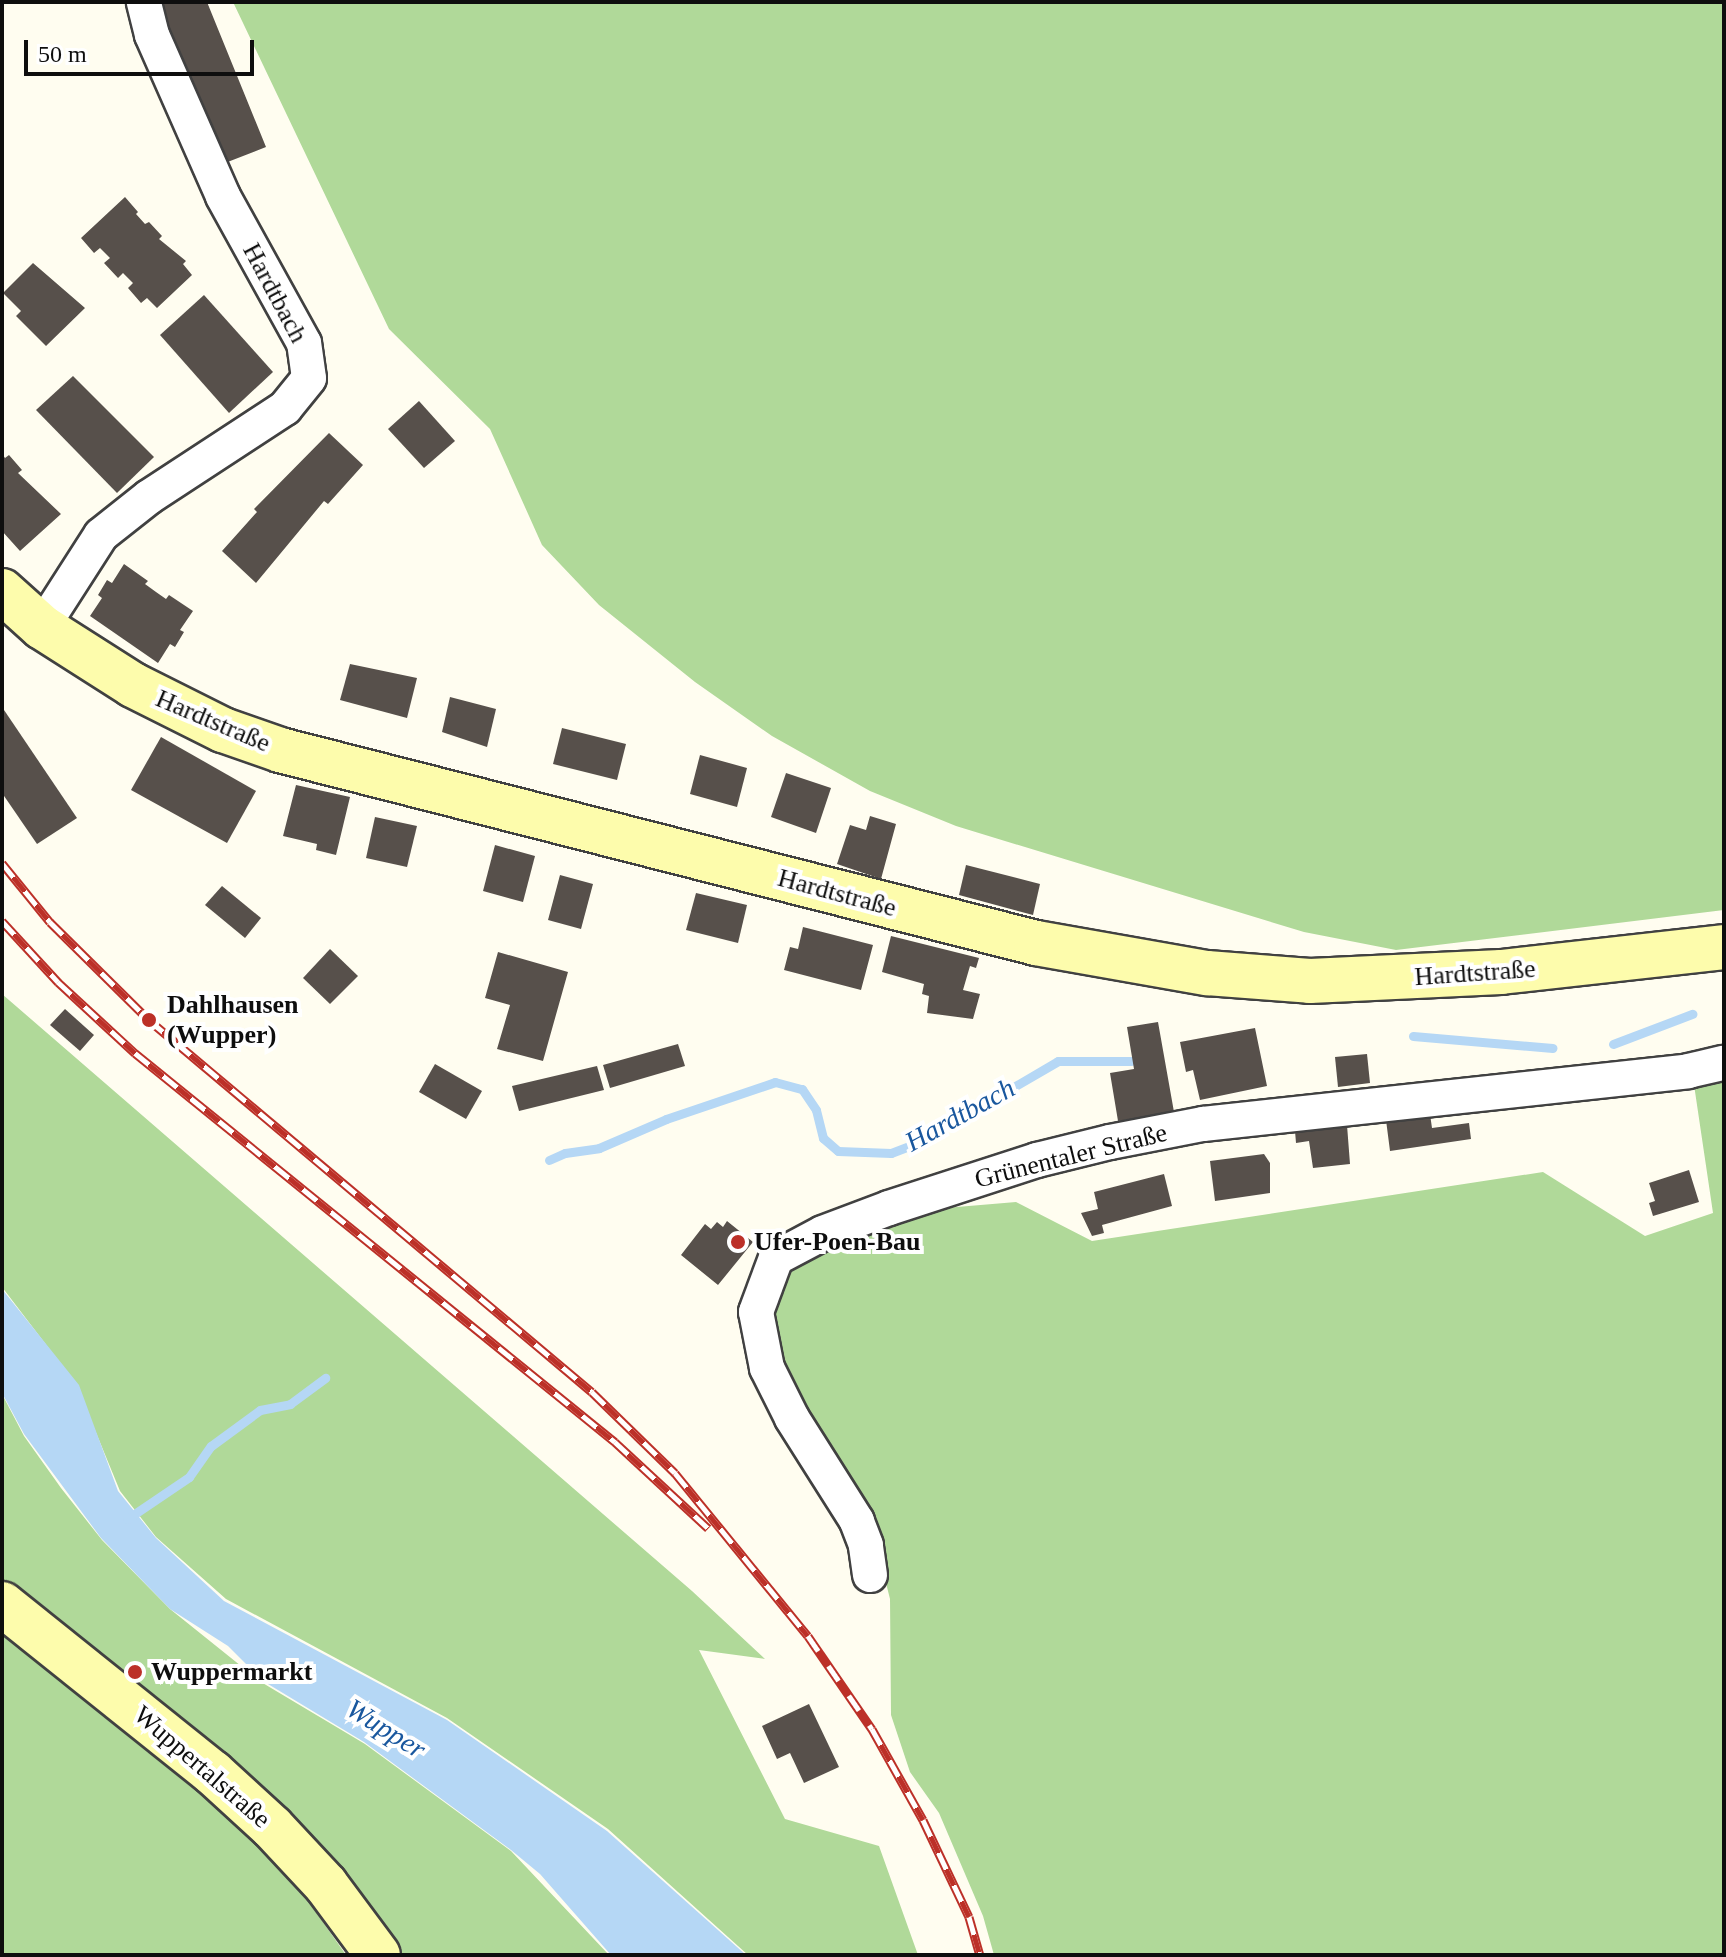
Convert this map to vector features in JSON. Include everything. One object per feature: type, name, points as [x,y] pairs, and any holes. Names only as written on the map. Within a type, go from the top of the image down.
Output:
[{"type":"main road","name":"Hardtstraße","points":[[2,591],[42,627],[133,685],[223,730],[280,750],[961,926],[1097,956],[1238,976],[1368,980],[1531,969],[1724,947]]},
{"type":"main road","name":"Wuppertalstraße","points":[[2,1604],[200,1762],[263,1818],[326,1885],[378,1955]]},
{"type":"street","name":"Hardtbach","points":[[42,627],[101,535],[149,497],[285,408],[309,378],[304,343],[223,196],[152,35],[144,2]]},
{"type":"street","name":"Grünentaler Straße","points":[[870,1575],[866,1545],[857,1521],[792,1418],[767,1368],[756,1312],[776,1258],[823,1233],[889,1208],[1037,1160],[1110,1142],[1203,1124],[1688,1071],[1724,1063]]},
{"type":"green space","points":[[233,2],[1724,2],[1724,910],[1396,950],[1304,932],[956,826],[870,791],[772,736],[695,682],[599,605],[542,545],[490,429],[389,329]]},
{"type":"green space","points":[[2,994],[692,1591],[765,1659],[699,1650],[785,1819],[879,1846],[918,1955],[748,1955],[608,1829],[447,1718],[226,1599],[156,1537],[120,1491],[76,1384],[2,1287]]},
{"type":"green space","points":[[1724,1077],[1724,1955],[994,1955],[983,1916],[939,1813],[910,1772],[891,1715],[890,1599],[869,1515],[795,1416],[761,1313],[780,1259],[898,1212],[1016,1202],[1092,1241],[1543,1172],[1645,1236],[1713,1213],[1693,1078]]},
{"type":"green space","points":[[2,1394],[24,1436],[61,1488],[102,1540],[170,1609],[261,1682],[365,1744],[511,1851],[609,1955],[403,1955],[347,1885],[2,1593]]},
{"type":"green space","points":[[2,1612],[206,1782],[311,1905],[346,1955],[2,1955]]},
{"type":"water","name":"Wupper","points":[[2,1289],[79,1385],[118,1491],[156,1538],[224,1601],[447,1720],[607,1831],[746,1955],[611,1955],[540,1874],[511,1850],[364,1742],[263,1681],[228,1646],[170,1609],[101,1538],[24,1434],[2,1393]]},
{"type":"building","points":[[166,2],[207,2],[266,147],[225,163],[182,79],[189,76],[174,40],[168,43],[161,26],[167,24],[159,5]]},
{"type":"building","points":[[125,197],[145,224],[149,222],[162,236],[159,239],[186,261],[183,264],[192,275],[157,308],[147,298],[141,303],[128,288],[133,283],[123,273],[118,278],[104,263],[110,258],[100,248],[94,253],[81,238]]},
{"type":"building","points":[[33,263],[85,308],[46,346],[16,316],[21,311],[3,293]]},
{"type":"building","points":[[204,295],[273,372],[229,413],[160,335]]},
{"type":"building","points":[[73,376],[154,457],[117,493],[36,410]]},
{"type":"building","points":[[419,401],[455,441],[424,468],[388,429]]},
{"type":"building","points":[[329,433],[363,465],[328,504],[324,501],[256,583],[222,551],[257,512],[254,509]]},
{"type":"building","points":[[2,454],[5,458],[9,455],[22,470],[18,473],[61,514],[20,551],[2,531]]},
{"type":"building","points":[[124,564],[166,599],[169,595],[193,611],[180,630],[184,632],[175,647],[170,644],[158,663],[90,616],[102,598],[98,595],[107,580],[112,583]]},
{"type":"building","points":[[350,664],[417,678],[407,718],[340,700]]},
{"type":"building","points":[[450,697],[496,709],[487,747],[442,732]]},
{"type":"building","points":[[2,707],[77,818],[37,844],[2,793]]},
{"type":"building","points":[[562,728],[626,744],[617,780],[553,764]]},
{"type":"building","points":[[161,737],[256,791],[227,843],[131,790]]},
{"type":"building","points":[[700,755],[747,768],[737,807],[690,794]]},
{"type":"building","points":[[786,773],[831,788],[816,833],[771,817]]},
{"type":"building","points":[[296,785],[350,797],[336,855],[316,850],[317,844],[283,836]]},
{"type":"building","points":[[870,816],[896,824],[881,879],[837,864],[850,825],[866,830]]},
{"type":"building","points":[[375,817],[417,826],[407,867],[366,858]]},
{"type":"building","points":[[495,845],[535,856],[523,902],[483,891]]},
{"type":"building","points":[[966,865],[1040,884],[1033,915],[959,895]]},
{"type":"building","points":[[560,875],[593,884],[581,929],[548,920]]},
{"type":"building","points":[[222,886],[261,918],[245,938],[205,905]]},
{"type":"building","points":[[696,893],[747,905],[738,943],[686,930]]},
{"type":"building","points":[[803,927],[873,945],[861,990],[784,970],[790,947],[798,949]]},
{"type":"building","points":[[891,936],[979,958],[976,968],[970,966],[963,990],[980,994],[973,1019],[927,1013],[929,996],[922,994],[924,984],[882,972]]},
{"type":"building","points":[[330,949],[358,976],[330,1004],[303,978]]},
{"type":"building","points":[[498,952],[568,972],[543,1061],[497,1049],[510,1005],[485,998]]},
{"type":"building","points":[[65,1009],[94,1035],[80,1051],[50,1025]]},
{"type":"building","points":[[1158,1022],[1174,1112],[1118,1121],[1110,1073],[1134,1069],[1127,1027]]},
{"type":"building","points":[[1255,1028],[1267,1086],[1200,1100],[1193,1070],[1186,1072],[1180,1042]]},
{"type":"building","points":[[678,1044],[685,1066],[610,1088],[603,1065]]},
{"type":"building","points":[[1367,1054],[1370,1083],[1338,1087],[1335,1057]]},
{"type":"building","points":[[435,1064],[482,1091],[466,1119],[419,1092]]},
{"type":"building","points":[[597,1066],[604,1090],[519,1111],[512,1086]]},
{"type":"building","points":[[1430,1114],[1432,1128],[1469,1123],[1471,1139],[1390,1151],[1386,1120]]},
{"type":"building","points":[[1347,1125],[1350,1164],[1313,1168],[1309,1141],[1296,1143],[1295,1131]]},
{"type":"building","points":[[1264,1154],[1270,1163],[1270,1193],[1215,1201],[1210,1161]]},
{"type":"building","points":[[1689,1170],[1699,1202],[1653,1216],[1649,1203],[1655,1201],[1649,1183]]},
{"type":"building","points":[[1164,1174],[1172,1206],[1102,1225],[1104,1233],[1092,1236],[1081,1213],[1098,1209],[1094,1192]]},
{"type":"building","points":[[727,1221],[753,1242],[718,1285],[681,1255],[705,1224],[711,1229],[717,1222],[723,1227]]},
{"type":"building","points":[[809,1704],[839,1767],[804,1783],[790,1753],[777,1759],[762,1726]]},
{"type":"waterway","name":"Hardtbach","points":[[1613,1044],[1692,1014]]},
{"type":"waterway","name":"Hardtbach","points":[[1413,1036],[1552,1048]]},
{"type":"waterway","name":"Hardtbach","points":[[549,1160],[565,1153],[599,1148],[666,1119],[775,1082],[802,1089],[816,1110],[823,1138],[838,1151],[891,1153],[919,1142],[1058,1061],[1131,1061]]},
{"type":"waterway","name":"Hardtbach","points":[[127,1519],[189,1477],[211,1446],[260,1410],[290,1404],[325,1378]]},
{"type":"railway","points":[[2,863],[50,922],[149,1020],[592,1392],[675,1473],[808,1636],[872,1729],[923,1820],[969,1917],[980,1955]]},
{"type":"railway","points":[[2,921],[58,982],[135,1053],[615,1442],[708,1528]]},
{"type":"place","name":"Dahlhausen (Wupper)","points":[[149,1020]]},
{"type":"place","name":"Ufer-Poen-Bau","points":[[738,1242]]},
{"type":"place","name":"Wuppermarkt","points":[[135,1672]]}]
